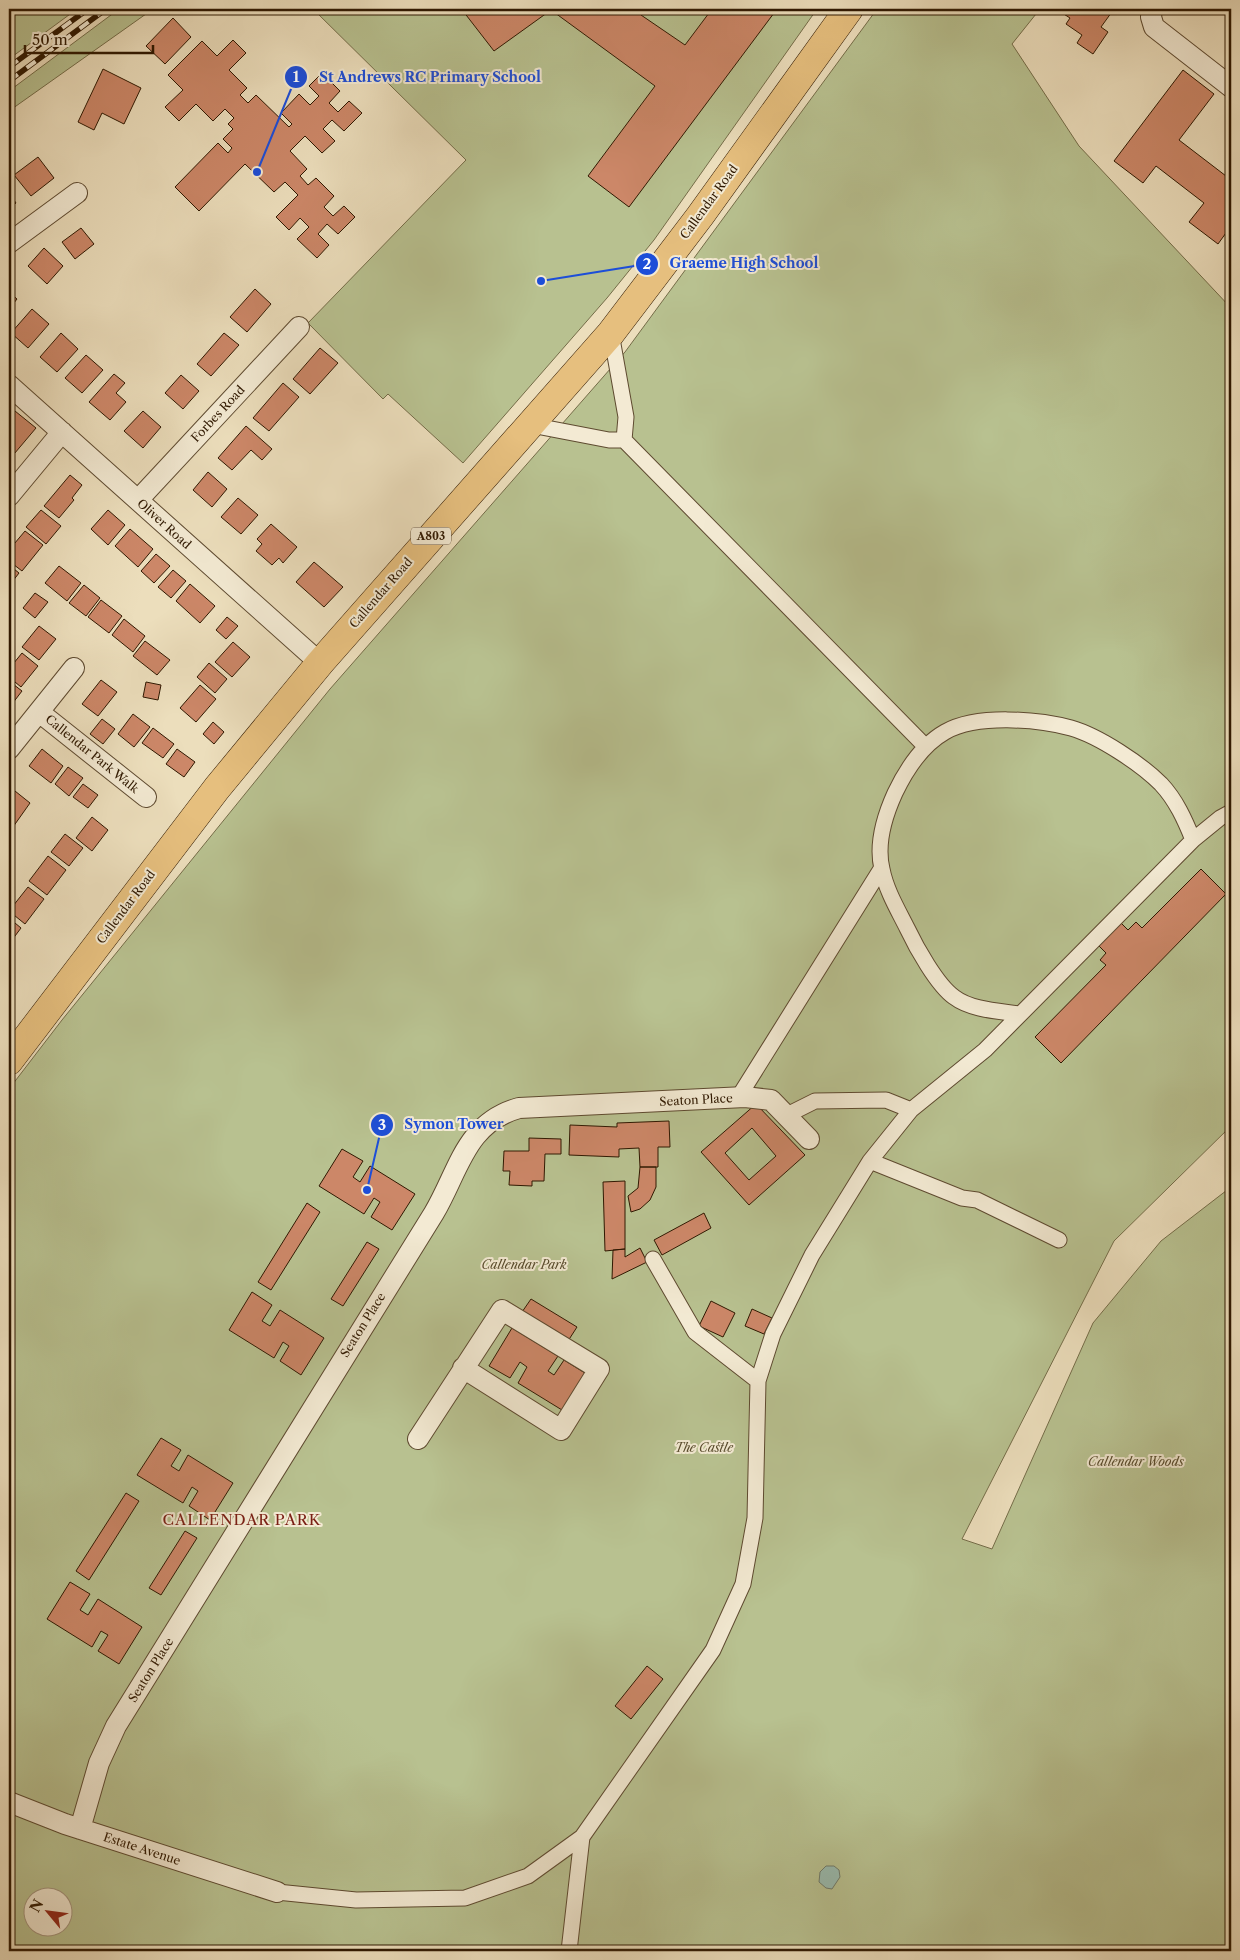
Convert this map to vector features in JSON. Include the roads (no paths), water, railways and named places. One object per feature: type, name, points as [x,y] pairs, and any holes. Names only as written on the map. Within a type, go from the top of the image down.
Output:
[{"type":"main road","name":"Callendar Road","points":[[9,1061],[217,788],[320,663],[611,333],[705,208],[849,9]]},
{"type":"street","points":[[1152,9],[1151,17],[1154,27],[1231,87]]},
{"type":"street","points":[[9,243],[77,193]]},
{"type":"street","name":"Forbes Road","points":[[138,500],[298,327]]},
{"type":"street","points":[[611,333],[626,417],[624,440]]},
{"type":"street","name":"Oliver Road","points":[[9,384],[320,663]]},
{"type":"street","points":[[531,425],[609,440],[624,440],[926,747]]},
{"type":"street","points":[[9,496],[62,432]]},
{"type":"street","points":[[9,750],[74,668]]},
{"type":"street","name":"Callendar Park Walk","points":[[39,712],[146,797]]},
{"type":"street","points":[[1019,1014],[975,1006],[953,997],[931,969],[915,944],[894,903],[881,869],[882,830],[886,812],[903,777],[926,747],[946,732],[994,720],[1026,721],[1072,728],[1096,739],[1132,762],[1161,784],[1182,814],[1193,840]]},
{"type":"street","points":[[277,1892],[356,1900],[466,1898],[528,1876],[582,1837],[713,1650],[743,1584],[755,1518],[758,1380],[773,1334],[812,1255],[870,1161],[911,1110],[985,1050],[1193,840],[1220,818],[1231,812]]},
{"type":"street","points":[[738,1098],[881,869]]},
{"type":"street","name":"Seaton Place","points":[[80,1828],[99,1764],[116,1726],[434,1213],[463,1152],[474,1137],[495,1119],[519,1108],[738,1098],[771,1100],[808,1139]]},
{"type":"street","points":[[787,1115],[815,1101],[886,1100],[911,1110]]},
{"type":"street","points":[[870,1161],[962,1198],[977,1200],[1059,1240]]},
{"type":"street","points":[[653,1259],[695,1332],[758,1380]]},
{"type":"street","points":[[418,1439],[463,1368],[502,1310],[599,1369],[561,1430],[463,1368]]},
{"type":"street","name":"Estate Avenue","points":[[9,1802],[80,1828],[277,1892]]},
{"type":"street","points":[[569,1951],[582,1837]]},
{"type":"water","points":[[826,1866],[834,1866],[839,1870],[840,1877],[832,1889],[826,1888],[819,1882],[820,1872]]},
{"type":"railway","points":[[9,67],[88,9]]},
{"type":"railway","points":[[9,81],[106,9]]},
{"type":"place","name":"St Andrews RC Primary School","points":[[257,172]]},
{"type":"place","name":"Graeme High School","points":[[541,281]]},
{"type":"place","name":"Symon Tower","points":[[367,1190]]},
{"type":"district","name":"CALLENDAR PARK","points":[[242,1520]]},
{"type":"park label","name":"Callendar Park","points":[[524,1265]]},
{"type":"park label","name":"The Castle","points":[[704,1448]]},
{"type":"park label","name":"Callendar Woods","points":[[1136,1462]]}]
